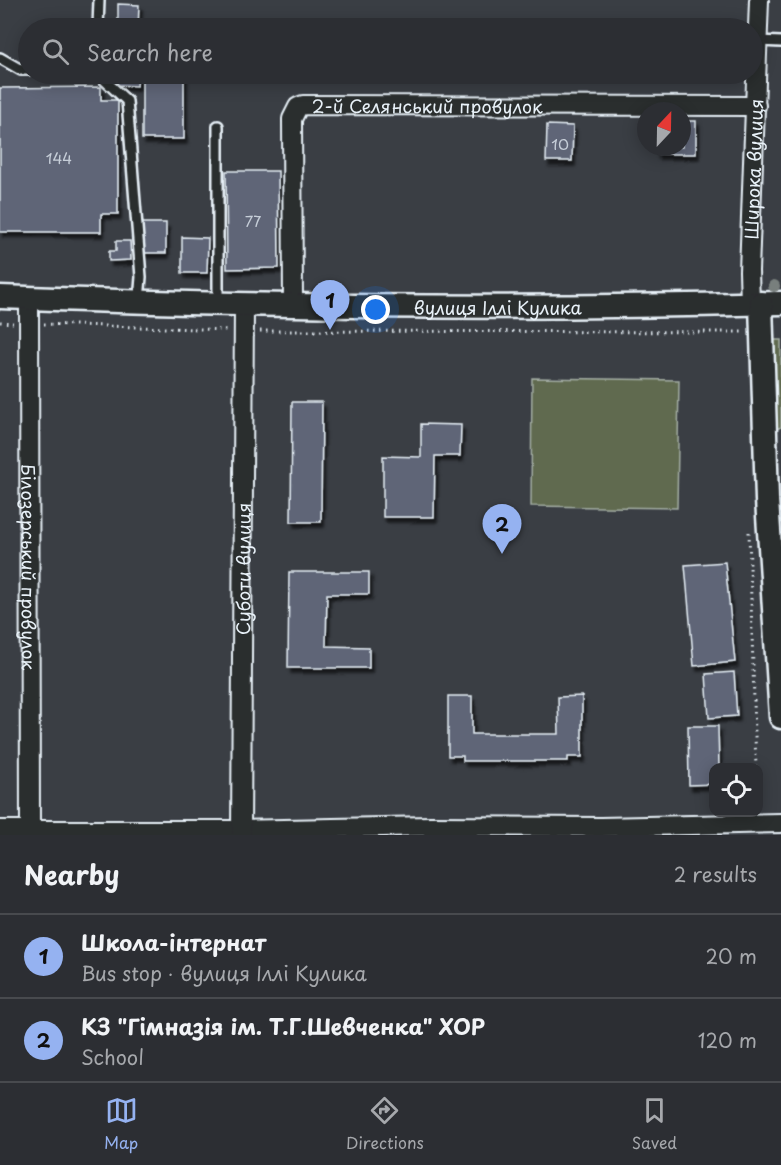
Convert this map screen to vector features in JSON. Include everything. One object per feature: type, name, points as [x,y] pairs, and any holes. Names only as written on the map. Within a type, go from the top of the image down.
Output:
[{"type":"street","name":"Широка вулиця","points":[[759,0],[759,18]]},
{"type":"street","name":"Широка вулиця","points":[[757,84],[749,271],[764,303],[763,332],[774,504],[781,717]]},
{"type":"street","name":"2-й Селянський провулок","points":[[293,304],[292,119],[297,107],[303,105],[756,106]]},
{"type":"street","name":"вулиця Іллі Кулика","points":[[0,297],[244,304],[556,307],[764,303]]},
{"type":"street","name":"Білозерський провулок","points":[[29,298],[30,833]]},
{"type":"street","name":"Суботи вулиця","points":[[241,832],[244,304]]},
{"type":"street","points":[[0,830],[30,833],[601,831],[781,824]]},
{"type":"lane","points":[[98,18],[99,0]]},
{"type":"lane","points":[[763,41],[781,42]]},
{"type":"lane","points":[[0,58],[18,68]]},
{"type":"lane","points":[[109,84],[127,100],[141,277],[139,301]]},
{"type":"lane","points":[[218,126],[218,303]]},
{"type":"path","points":[[0,322],[245,330],[763,332]]},
{"type":"path","points":[[748,532],[756,763]]},
{"type":"green space","points":[[770,340],[781,340],[781,427],[770,432]]},
{"type":"green space","points":[[532,378],[679,380],[677,508],[531,506]]},
{"type":"building","points":[[118,4],[139,5],[138,18],[118,18]]},
{"type":"building","points":[[117,84],[137,84],[137,86]]},
{"type":"building","points":[[142,84],[184,84],[184,139],[142,139]]},
{"type":"building","points":[[101,87],[101,100],[118,100],[118,214],[101,214],[101,232],[0,232],[0,88]]},
{"type":"building","points":[[691,121],[696,121],[696,154],[691,154]]},
{"type":"building","points":[[547,125],[573,126],[572,161],[546,161]]},
{"type":"building","points":[[226,171],[278,171],[279,268],[227,269]]},
{"type":"building","points":[[141,223],[166,223],[166,253],[141,253]]},
{"type":"building","points":[[182,237],[208,238],[207,273],[182,273]]},
{"type":"building","points":[[116,241],[130,241],[131,260],[109,261],[109,251],[116,251]]},
{"type":"building","points":[[292,402],[322,402],[321,522],[291,522]]},
{"type":"building","points":[[421,424],[461,425],[460,456],[435,456],[434,517],[383,517],[383,456],[421,457]]},
{"type":"building","points":[[725,562],[735,662],[694,666],[685,565]]},
{"type":"building","points":[[289,572],[369,572],[369,594],[327,594],[326,646],[369,647],[369,668],[288,668]]},
{"type":"building","points":[[734,672],[737,716],[709,718],[706,674]]},
{"type":"building","points":[[448,696],[472,696],[472,734],[559,734],[558,697],[582,696],[582,757],[568,757],[568,761],[463,761],[463,756],[448,756]]},
{"type":"building","points":[[688,726],[718,726],[719,763],[709,763],[709,784],[689,785]]},
{"type":"place","name":"Школа-інтернат","points":[[330,330]]},
{"type":"place","name":"КЗ \"Гімназія ім. Т.Г.Шевченка\" ХОР","points":[[502,554]]}]
